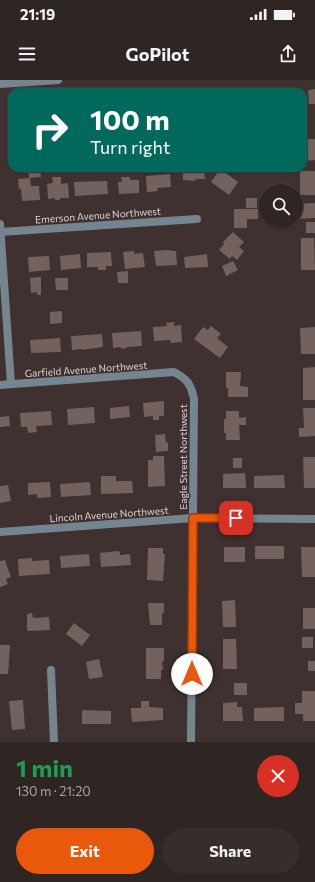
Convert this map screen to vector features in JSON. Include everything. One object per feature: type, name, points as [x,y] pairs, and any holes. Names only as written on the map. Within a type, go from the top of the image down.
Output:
[{"type":"street","points":[[0,84],[58,80]]},
{"type":"street","name":"Emerson Avenue Northwest","points":[[0,232],[197,219]]},
{"type":"street","points":[[0,224],[11,384]]},
{"type":"street","name":"Garfield Avenue Northwest","points":[[0,385],[174,372]]},
{"type":"street","name":"Eagle Street Northwest","points":[[174,372],[184,377],[192,389],[194,399],[191,742]]},
{"type":"street","name":"Lincoln Avenue Northwest","points":[[0,532],[193,518],[315,519]]},
{"type":"street","points":[[51,670],[54,742]]},
{"type":"building","points":[[315,89],[315,104],[309,104],[308,90]]},
{"type":"building","points":[[307,139],[315,139],[315,160],[307,161]]},
{"type":"building","points":[[315,171],[315,195],[303,195],[303,184],[300,184],[300,172]]},
{"type":"building","points":[[29,172],[40,172],[41,177],[30,178],[31,186],[39,186],[40,200],[22,201],[18,179],[29,178]]},
{"type":"building","points":[[183,172],[204,172],[205,179],[195,179],[196,181],[183,180]]},
{"type":"building","points":[[218,172],[224,172],[238,182],[229,195],[211,182]]},
{"type":"building","points":[[170,174],[171,187],[157,188],[158,191],[147,192],[146,176]]},
{"type":"building","points":[[52,177],[61,177],[61,184],[68,183],[69,198],[60,198],[60,200],[55,200],[55,198],[48,199],[47,184],[53,183]]},
{"type":"building","points":[[121,177],[130,177],[130,180],[139,180],[139,193],[119,194],[118,182],[122,182]]},
{"type":"building","points":[[107,181],[108,194],[75,196],[74,182]]},
{"type":"building","points":[[246,198],[257,198],[257,208],[246,208]]},
{"type":"building","points":[[315,203],[315,218],[303,219],[303,204]]},
{"type":"building","points":[[234,209],[258,209],[258,219],[247,219],[247,228],[234,228]]},
{"type":"building","points":[[306,222],[315,222],[315,233],[306,233]]},
{"type":"building","points":[[233,232],[244,242],[239,247],[244,251],[237,260],[232,256],[230,259],[219,250],[224,244],[223,242]]},
{"type":"building","points":[[301,238],[314,238],[315,270],[301,270]]},
{"type":"building","points":[[134,251],[134,254],[143,253],[145,267],[125,269],[123,252]]},
{"type":"building","points":[[154,251],[176,251],[177,265],[156,266]]},
{"type":"building","points":[[111,252],[112,266],[106,266],[106,270],[98,270],[98,267],[87,267],[87,253]]},
{"type":"building","points":[[80,254],[81,268],[61,270],[60,256]]},
{"type":"building","points":[[207,254],[208,267],[185,268],[184,257]]},
{"type":"building","points":[[49,256],[50,270],[29,272],[28,257]]},
{"type":"building","points":[[233,261],[238,270],[226,276],[222,266]]},
{"type":"building","points":[[128,271],[128,283],[118,283],[117,272]]},
{"type":"building","points":[[41,277],[41,295],[37,295],[37,292],[31,293],[30,278]]},
{"type":"building","points":[[55,278],[68,278],[68,290],[56,290]]},
{"type":"building","points":[[62,311],[62,323],[50,324],[50,312]]},
{"type":"building","points":[[174,322],[174,326],[181,325],[182,342],[171,343],[170,340],[154,341],[153,327],[167,326],[166,323]]},
{"type":"building","points":[[211,326],[221,334],[217,338],[228,347],[220,358],[194,339],[203,327],[208,330]]},
{"type":"building","points":[[315,327],[315,354],[301,354],[300,328]]},
{"type":"building","points":[[141,331],[142,346],[121,349],[121,347],[113,348],[112,333]]},
{"type":"building","points":[[102,334],[103,347],[72,350],[71,336]]},
{"type":"building","points":[[60,338],[61,352],[31,353],[30,340]]},
{"type":"building","points":[[315,367],[315,400],[303,400],[303,368]]},
{"type":"building","points":[[226,372],[241,372],[240,386],[248,387],[248,397],[228,397],[228,388],[226,388]]},
{"type":"building","points":[[164,401],[164,416],[159,416],[159,420],[153,420],[153,416],[144,417],[143,403]]},
{"type":"building","points":[[129,406],[130,417],[110,419],[110,408]]},
{"type":"building","points":[[94,407],[95,423],[68,425],[67,409]]},
{"type":"building","points":[[303,408],[315,408],[315,436],[299,437],[299,428],[304,428]]},
{"type":"building","points":[[51,411],[52,425],[36,426],[37,432],[28,433],[27,427],[21,427],[20,413]]},
{"type":"building","points":[[226,411],[239,411],[239,418],[246,417],[246,425],[239,425],[240,440],[226,440],[226,433],[224,433],[224,419],[226,419]]},
{"type":"building","points":[[9,416],[10,426],[0,427],[0,417]]},
{"type":"building","points":[[165,434],[166,443],[168,442],[168,451],[156,452],[155,435]]},
{"type":"building","points":[[153,456],[164,456],[165,486],[148,487],[148,460],[153,460]]},
{"type":"building","points":[[303,457],[315,457],[315,488],[304,488]]},
{"type":"building","points":[[233,458],[242,458],[242,468],[233,468]]},
{"type":"building","points":[[245,473],[246,488],[223,488],[223,474]]},
{"type":"building","points":[[284,475],[285,488],[254,488],[254,476]]},
{"type":"building","points":[[101,476],[116,476],[116,481],[132,481],[133,493],[101,494]]},
{"type":"building","points":[[50,482],[51,497],[37,498],[37,494],[28,495],[28,483]]},
{"type":"building","points":[[90,482],[91,495],[61,497],[60,484]]},
{"type":"building","points":[[8,485],[11,501],[0,503],[0,486]]},
{"type":"building","points":[[255,546],[284,546],[284,559],[255,559]]},
{"type":"building","points":[[224,547],[245,547],[245,562],[224,562]]},
{"type":"building","points":[[301,547],[315,547],[315,577],[302,577]]},
{"type":"building","points":[[148,548],[163,548],[163,554],[165,554],[163,581],[147,580]]},
{"type":"building","points":[[120,552],[120,555],[130,554],[131,565],[101,567],[100,553]]},
{"type":"building","points":[[89,554],[90,566],[61,568],[60,556]]},
{"type":"building","points":[[32,558],[32,561],[49,560],[50,574],[19,576],[18,559]]},
{"type":"building","points":[[5,560],[11,577],[6,579],[8,584],[0,587],[0,561]]},
{"type":"building","points":[[235,600],[236,627],[223,627],[222,601]]},
{"type":"building","points":[[148,603],[164,603],[162,625],[150,625]]},
{"type":"building","points":[[303,608],[315,608],[315,629],[303,629]]},
{"type":"building","points":[[32,613],[33,618],[49,617],[50,630],[27,631],[27,614]]},
{"type":"building","points":[[74,623],[90,635],[82,646],[66,634]]},
{"type":"building","points":[[302,637],[313,637],[313,648],[302,648]]},
{"type":"building","points":[[223,639],[236,639],[237,669],[223,669]]},
{"type":"building","points":[[0,645],[10,645],[8,674],[0,674]]},
{"type":"building","points":[[146,648],[164,648],[164,661],[162,661],[163,670],[161,670],[161,679],[146,679]]},
{"type":"building","points":[[99,659],[103,677],[89,679],[86,662]]},
{"type":"building","points":[[308,661],[315,661],[315,671],[308,671]]},
{"type":"building","points":[[234,683],[247,683],[247,695],[234,695]]},
{"type":"building","points":[[302,691],[315,691],[315,721],[303,721],[303,714],[295,714],[295,703],[302,703]]},
{"type":"building","points":[[23,700],[25,729],[12,730],[9,701]]},
{"type":"building","points":[[141,701],[149,701],[149,707],[163,708],[163,720],[132,722],[131,708],[141,708]]},
{"type":"building","points":[[237,702],[237,707],[242,707],[243,721],[223,721],[223,703]]},
{"type":"building","points":[[284,707],[284,721],[254,721],[254,708]]},
{"type":"building","points":[[82,710],[111,711],[111,724],[82,724]]},
{"type":"route","points":[[192,674],[193,518],[236,518]]}]
